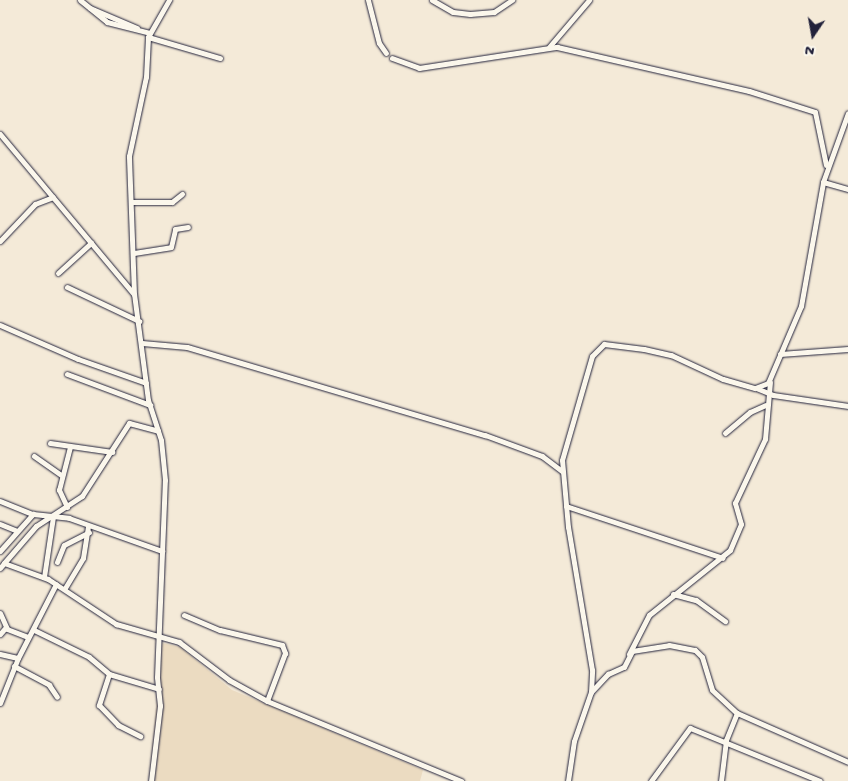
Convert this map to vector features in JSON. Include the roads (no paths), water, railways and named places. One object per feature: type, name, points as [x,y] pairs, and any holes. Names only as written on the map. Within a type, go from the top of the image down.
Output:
[{"type":"street","points":[[80,0],[107,22],[139,30],[220,58]]},
{"type":"street","points":[[151,781],[159,689],[158,635],[165,480],[158,431],[146,383],[134,294],[129,156],[146,78],[150,35],[169,0]]},
{"type":"street","points":[[368,0],[379,43],[386,53]]},
{"type":"street","points":[[432,0],[453,12],[470,14],[494,12],[512,0]]},
{"type":"street","points":[[549,47],[589,0]]},
{"type":"street","points":[[392,58],[414,68],[549,47],[800,105],[815,112],[818,118],[827,168]]},
{"type":"street","points":[[568,781],[574,740],[591,692],[608,674],[624,666],[641,624],[673,594],[723,558],[741,524],[735,505],[764,441],[766,393],[780,354],[801,306],[823,182],[848,113]]},
{"type":"street","points":[[0,134],[134,294]]},
{"type":"street","points":[[0,145],[8,144]]},
{"type":"street","points":[[823,182],[848,189]]},
{"type":"street","points":[[131,202],[172,202],[182,194]]},
{"type":"street","points":[[0,241],[35,204],[53,197]]},
{"type":"street","points":[[134,253],[171,247],[175,229],[188,227]]},
{"type":"street","points":[[58,273],[91,243]]},
{"type":"street","points":[[67,287],[139,321]]},
{"type":"street","points":[[0,325],[78,359],[146,383]]},
{"type":"street","points":[[142,343],[187,347],[484,435],[542,456],[563,472]]},
{"type":"street","points":[[591,692],[585,615],[566,506],[562,457],[590,362],[602,345],[666,353],[708,374],[766,393],[848,406]]},
{"type":"street","points":[[780,354],[848,349]]},
{"type":"street","points":[[67,374],[150,405]]},
{"type":"street","points":[[755,388],[771,379]]},
{"type":"street","points":[[725,433],[750,412],[766,405]]},
{"type":"street","points":[[0,568],[50,517],[82,496],[129,423],[158,431]]},
{"type":"street","points":[[50,443],[112,452]]},
{"type":"street","points":[[67,507],[59,494],[61,475],[70,447]]},
{"type":"street","points":[[34,456],[61,475]]},
{"type":"street","points":[[0,502],[33,514],[50,517],[64,516],[90,527],[162,551]]},
{"type":"street","points":[[566,506],[723,558]]},
{"type":"street","points":[[0,551],[33,514]]},
{"type":"street","points":[[44,577],[50,517]]},
{"type":"street","points":[[0,524],[17,531]]},
{"type":"street","points":[[65,588],[83,558],[90,527]]},
{"type":"street","points":[[57,562],[64,544],[88,533]]},
{"type":"street","points":[[4,563],[44,577],[65,588],[113,622],[158,635],[186,646],[229,680],[267,701],[461,781]]},
{"type":"street","points":[[0,703],[14,666],[56,584]]},
{"type":"street","points":[[673,594],[696,600],[725,621]]},
{"type":"street","points":[[0,613],[6,627],[28,637]]},
{"type":"street","points":[[184,614],[220,630],[282,645],[285,653],[267,701]]},
{"type":"street","points":[[0,634],[6,627]]},
{"type":"street","points":[[34,630],[89,657],[109,674],[159,689]]},
{"type":"street","points":[[630,654],[670,645],[695,650],[704,658],[712,690],[737,713],[848,762]]},
{"type":"street","points":[[0,654],[18,658]]},
{"type":"street","points":[[14,666],[49,685],[57,697]]},
{"type":"street","points":[[109,674],[100,704],[118,725],[140,736]]},
{"type":"street","points":[[721,781],[726,740],[737,713]]},
{"type":"street","points":[[651,781],[689,728],[726,740],[820,781]]}]
